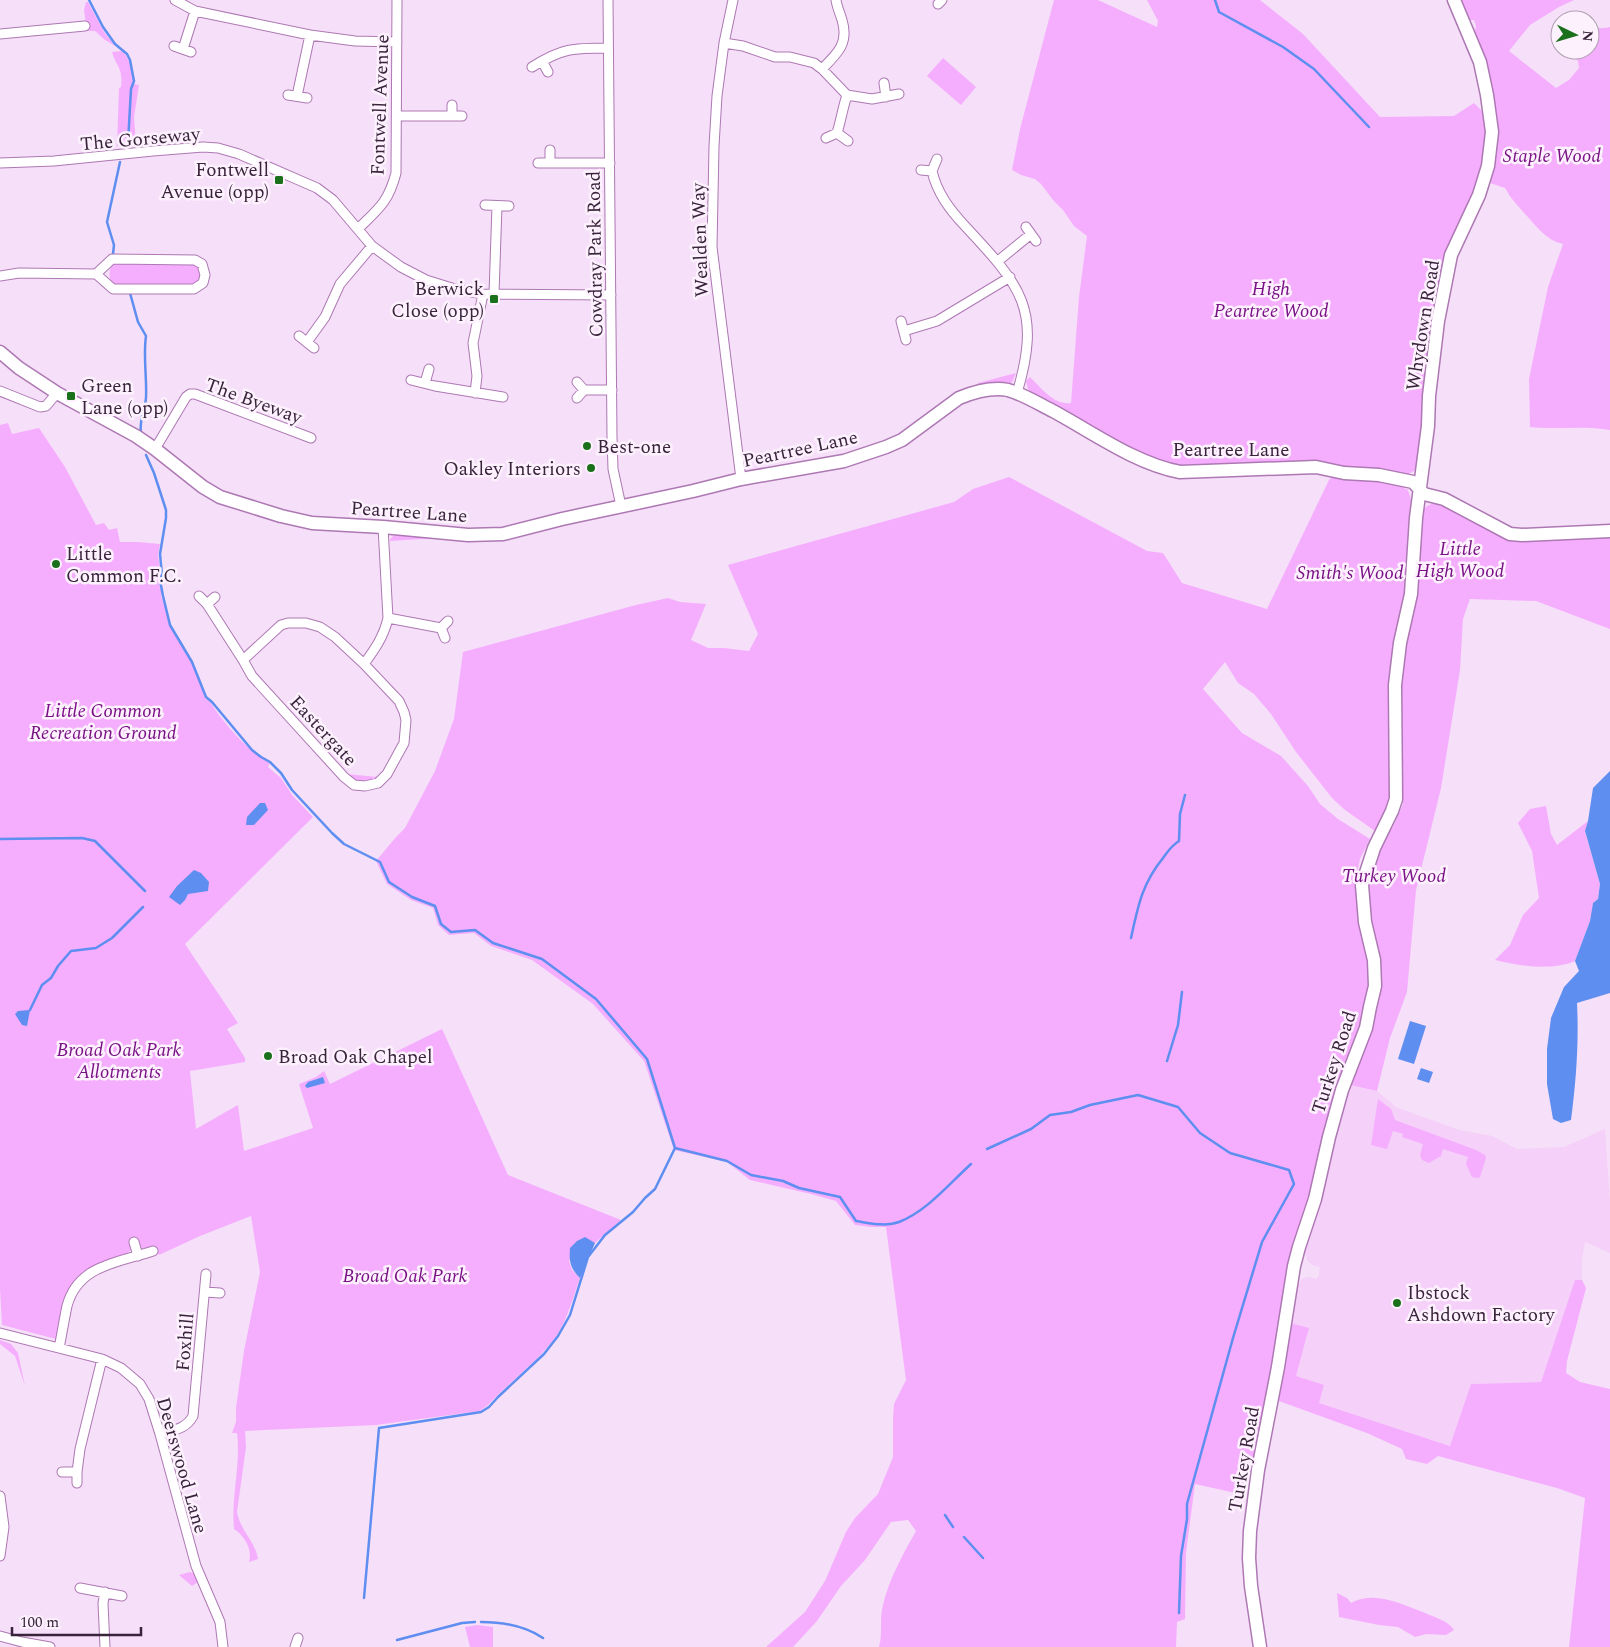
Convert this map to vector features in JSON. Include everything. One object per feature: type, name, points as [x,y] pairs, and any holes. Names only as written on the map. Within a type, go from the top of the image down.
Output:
[{"type":"street","points":[[175,0],[195,11],[310,35],[355,41],[397,42]]},
{"type":"street","name":"Fontwell Avenue","points":[[358,229],[385,202],[392,190],[396,173],[397,0]]},
{"type":"street","name":"Cowdray Park Road","points":[[608,0],[613,469],[621,506]]},
{"type":"street","name":"Wealden Way","points":[[733,0],[724,44],[717,96],[712,247],[741,479]]},
{"type":"street","points":[[822,69],[838,54],[844,41],[844,29],[836,0]]},
{"type":"street","name":"Whydown Road","points":[[1419,489],[1428,426],[1429,396],[1438,321],[1451,255],[1478,196],[1488,166],[1492,132],[1480,62],[1454,0]]},
{"type":"street","points":[[183,49],[195,11]]},
{"type":"street","points":[[0,34],[85,26]]},
{"type":"street","points":[[307,98],[293,96],[310,35]]},
{"type":"street","points":[[724,44],[743,46],[775,57],[790,57],[814,63],[847,95],[872,99],[899,94]]},
{"type":"street","points":[[532,67],[565,50],[608,48]]},
{"type":"street","points":[[542,61],[548,72]]},
{"type":"street","points":[[884,82],[886,97]]},
{"type":"street","points":[[826,138],[837,133],[847,95]]},
{"type":"street","points":[[452,105],[452,116]]},
{"type":"street","points":[[397,116],[462,116]]},
{"type":"street","points":[[837,133],[848,141]]},
{"type":"street","name":"The Gorseway","points":[[0,163],[54,161],[203,147],[218,148],[239,154],[317,188],[332,200],[372,246],[400,267],[426,280],[455,289],[484,294],[611,295]]},
{"type":"street","points":[[550,150],[550,163]]},
{"type":"street","points":[[937,159],[932,171],[934,182],[948,207],[998,261],[1016,286],[1021,298],[1028,335],[1025,366],[1017,393]]},
{"type":"street","points":[[538,162],[610,163]]},
{"type":"street","points":[[921,170],[932,171]]},
{"type":"street","points":[[486,205],[509,206]]},
{"type":"street","points":[[494,294],[498,206]]},
{"type":"street","points":[[998,261],[1031,234]]},
{"type":"street","points":[[299,336],[311,345],[326,317],[340,284],[372,246]]},
{"type":"street","points":[[0,276],[19,273],[96,274],[113,290],[194,290],[203,283],[205,275],[202,264],[195,260],[131,259],[112,259],[96,274]]},
{"type":"street","points":[[901,321],[905,336],[937,321],[1010,277]]},
{"type":"street","points":[[475,393],[477,376],[474,342],[484,294]]},
{"type":"street","name":"Peartree Lane","points":[[0,352],[57,393],[136,436],[195,481],[220,497],[281,516],[312,523],[468,535],[503,534],[741,479],[844,461],[902,440],[959,398],[968,394],[993,389],[1017,393],[1128,453],[1169,470],[1180,472],[1316,467],[1344,473],[1379,475],[1413,482],[1424,494],[1444,499],[1510,534],[1610,530]]},
{"type":"street","points":[[425,384],[429,369]]},
{"type":"street","points":[[412,380],[425,384],[503,397]]},
{"type":"street","points":[[577,382],[584,390],[612,390]]},
{"type":"street","points":[[577,398],[584,390]]},
{"type":"street","points":[[0,391],[40,407],[46,406],[57,393]]},
{"type":"street","name":"The Byeway","points":[[155,449],[186,397],[190,394],[195,394],[311,438]]},
{"type":"street","name":"Turkey Road","points":[[1260,1647],[1249,1558],[1251,1522],[1258,1470],[1278,1367],[1294,1266],[1315,1200],[1342,1090],[1366,1028],[1375,986],[1374,960],[1365,922],[1362,885],[1374,848],[1396,800],[1395,685],[1400,643],[1411,594],[1419,489]]},
{"type":"street","points":[[364,664],[380,641],[388,618],[383,527]]},
{"type":"street","name":"Eastergate","points":[[199,596],[207,604],[252,676],[344,777],[354,785],[366,786],[378,782],[387,774],[404,743],[406,720],[399,701],[335,637],[320,627],[296,622],[288,623],[281,625],[243,660]]},
{"type":"street","points":[[207,604],[215,597]]},
{"type":"street","points":[[388,618],[441,628]]},
{"type":"street","points":[[441,628],[448,621]]},
{"type":"street","points":[[441,628],[445,638]]},
{"type":"street","points":[[134,1242],[138,1256]]},
{"type":"street","points":[[59,1348],[68,1305],[74,1289],[82,1279],[98,1268],[153,1251]]},
{"type":"street","name":"Foxhill","points":[[160,1434],[184,1427],[193,1416],[206,1274]]},
{"type":"street","name":"Foxhill","points":[[205,1292],[220,1294]]},
{"type":"street","name":"Deerswood Lane","points":[[0,1333],[102,1359],[121,1368],[140,1384],[149,1399],[160,1434],[196,1566],[220,1622],[223,1647]]},
{"type":"street","points":[[77,1483],[80,1450],[102,1359]]},
{"type":"street","points":[[62,1472],[77,1472]]},
{"type":"street","points":[[0,1498],[4,1527],[0,1556]]},
{"type":"street","points":[[80,1588],[122,1596]]},
{"type":"street","points":[[104,1592],[105,1647]]},
{"type":"street","points":[[0,1636],[50,1647]]},
{"type":"street","points":[[295,1647],[298,1638]]},
{"type":"shaded area","points":[[1350,1085],[1377,1091],[1396,1107],[1459,1130],[1492,1136],[1517,1149],[1564,1147],[1605,1129],[1610,1202],[1610,1253],[1585,1242],[1582,1259],[1582,1280],[1575,1280],[1541,1382],[1471,1384],[1451,1446],[1319,1403],[1296,1376],[1309,1329],[1290,1323],[1296,1288],[1302,1279],[1309,1277],[1317,1279],[1319,1274],[1320,1267],[1312,1265],[1307,1260],[1304,1248]]},
{"type":"green space","name":"High Peartree Wood","points":[[1054,0],[1098,0],[1157,27],[1158,21],[1147,0],[1260,0],[1303,34],[1380,117],[1454,116],[1474,103],[1483,112],[1487,129],[1484,163],[1477,186],[1443,265],[1428,347],[1423,396],[1422,438],[1416,470],[1408,474],[1382,469],[1185,467],[1145,455],[1107,437],[1034,395],[1028,389],[1026,381],[1030,377],[1054,399],[1071,403],[1079,297],[1087,236],[1074,226],[1041,184],[1035,179],[1012,170],[1020,129]]},
{"type":"green space","name":"Staple Wood","points":[[1459,0],[1574,0],[1554,10],[1550,10],[1550,13],[1530,25],[1509,51],[1556,88],[1569,80],[1579,68],[1577,60],[1600,60],[1600,28],[1610,27],[1610,430],[1530,427],[1529,379],[1548,287],[1563,244],[1552,240],[1543,233],[1515,203],[1505,188],[1490,183],[1496,144],[1474,35],[1476,26],[1474,20],[1468,20]]},
{"type":"green space","points":[[86,2],[88,2],[104,32],[115,46],[95,31],[87,31],[84,10]]},
{"type":"green space","points":[[122,51],[129,62],[133,84],[139,85],[134,117],[136,144],[117,146],[121,75],[112,52]]},
{"type":"green space","points":[[943,58],[976,87],[961,105],[927,76]]},
{"type":"green space","points":[[114,262],[195,263],[200,266],[201,281],[194,286],[114,287],[110,274]]},
{"type":"green space","points":[[1016,373],[1012,382],[1007,385],[978,385],[978,383]]},
{"type":"green space","name":"Broad Oak Park","points":[[8,423],[12,434],[39,428],[65,467],[96,525],[104,523],[109,530],[117,528],[120,542],[160,544],[158,555],[161,575],[158,580],[161,596],[170,626],[192,663],[205,698],[237,736],[254,752],[270,763],[268,767],[281,778],[293,796],[313,817],[185,944],[238,1023],[227,1029],[245,1058],[245,1062],[190,1071],[196,1129],[238,1105],[244,1151],[313,1128],[299,1084],[316,1077],[324,1071],[330,1084],[442,1029],[508,1175],[621,1220],[595,1243],[585,1238],[569,1261],[572,1270],[580,1278],[567,1315],[557,1335],[533,1363],[480,1411],[376,1425],[245,1431],[246,1447],[237,1512],[258,1559],[249,1562],[250,1553],[247,1543],[234,1529],[233,1517],[238,1445],[237,1433],[232,1433],[236,1422],[236,1408],[244,1351],[260,1272],[251,1216],[159,1255],[153,1248],[145,1249],[140,1247],[138,1240],[130,1241],[131,1250],[119,1258],[86,1270],[71,1286],[63,1306],[56,1339],[2,1325],[0,1289],[0,425]]},
{"type":"green space","name":"Smith's Wood","points":[[1009,477],[1147,551],[1163,553],[1182,583],[1267,609],[1332,477],[1380,480],[1408,490],[1412,503],[1391,780],[1385,815],[1375,831],[1345,810],[1332,798],[1296,752],[1271,714],[1254,694],[1238,683],[1225,662],[1203,689],[1242,733],[1281,756],[1308,786],[1320,804],[1338,819],[1370,839],[1360,859],[1355,885],[1369,962],[1370,986],[1361,1026],[1333,1096],[1331,1112],[1276,1341],[1265,1408],[1245,1495],[1195,1484],[1186,1553],[1185,1619],[1177,1622],[1176,1647],[879,1647],[882,1610],[886,1595],[897,1567],[916,1531],[908,1520],[891,1522],[865,1560],[841,1586],[817,1621],[793,1647],[766,1647],[805,1612],[825,1581],[846,1532],[855,1518],[878,1494],[893,1457],[894,1404],[906,1380],[886,1227],[855,1225],[836,1201],[750,1180],[727,1162],[674,1150],[644,1061],[593,1004],[532,960],[491,946],[474,933],[449,935],[438,925],[433,908],[411,900],[387,884],[376,861],[405,828],[435,771],[454,719],[463,652],[668,598],[680,602],[706,604],[691,640],[708,648],[749,651],[758,634],[728,565],[954,502],[973,489]]},
{"type":"green space","name":"Little High Wood","points":[[1438,501],[1521,541],[1610,535],[1610,629],[1536,601],[1470,599],[1463,619],[1460,670],[1441,788],[1416,890],[1407,992],[1390,1038],[1377,1091],[1350,1085],[1367,1037],[1371,926],[1367,885],[1380,844],[1393,827],[1403,804],[1400,675],[1421,512],[1427,506]]},
{"type":"green space","points":[[399,533],[438,538],[389,541]]},
{"type":"green space","points":[[346,774],[378,777],[361,782]]},
{"type":"green space","points":[[1546,806],[1551,834],[1557,845],[1588,821],[1585,832],[1600,884],[1598,899],[1593,903],[1590,921],[1575,961],[1546,967],[1525,966],[1495,960],[1510,945],[1523,915],[1539,898],[1532,851],[1518,823],[1530,809]]},
{"type":"green space","points":[[1378,1099],[1391,1109],[1395,1120],[1485,1155],[1486,1158],[1480,1177],[1472,1177],[1466,1164],[1468,1157],[1443,1149],[1441,1156],[1429,1163],[1422,1160],[1420,1155],[1423,1144],[1402,1137],[1403,1134],[1393,1131],[1387,1149],[1371,1145]]},
{"type":"green space","points":[[1575,1280],[1582,1280],[1586,1288],[1567,1361],[1566,1373],[1580,1382],[1610,1389],[1610,1647],[1569,1647],[1585,1498],[1557,1488],[1438,1456],[1427,1464],[1406,1459],[1402,1449],[1367,1433],[1279,1401],[1279,1386],[1290,1323],[1309,1328],[1296,1376],[1324,1385],[1319,1403],[1450,1446],[1471,1384],[1541,1382]]},
{"type":"green space","points":[[0,1340],[11,1344],[18,1353],[25,1386],[15,1356],[0,1344]]},
{"type":"green space","points":[[190,1572],[196,1575],[198,1582],[192,1586],[179,1575]]},
{"type":"green space","points":[[1337,1593],[1347,1598],[1351,1603],[1369,1598],[1398,1602],[1441,1620],[1454,1630],[1446,1635],[1426,1634],[1415,1637],[1398,1627],[1339,1617]]},
{"type":"green space","points":[[477,1625],[493,1627],[493,1647],[470,1647],[465,1627]]},
{"type":"water","points":[[1610,771],[1610,993],[1577,1003],[1577,1062],[1571,1120],[1561,1123],[1553,1119],[1547,1084],[1547,1049],[1551,1018],[1564,987],[1579,971],[1575,961],[1590,921],[1593,903],[1598,899],[1600,884],[1585,831],[1593,788]]},
{"type":"water","points":[[260,803],[265,803],[268,810],[254,825],[246,825],[247,817]]},
{"type":"water","points":[[194,870],[201,873],[209,882],[208,891],[188,894],[180,905],[169,897],[177,886]]},
{"type":"water","points":[[30,1010],[27,1026],[22,1025],[15,1014],[18,1011]]},
{"type":"water","points":[[1410,1021],[1426,1026],[1414,1064],[1398,1059]]},
{"type":"water","points":[[1421,1068],[1433,1072],[1429,1083],[1417,1079]]},
{"type":"water","points":[[323,1077],[325,1083],[307,1088],[305,1086],[308,1082]]},
{"type":"water","points":[[585,1237],[595,1243],[580,1278],[571,1264],[570,1248],[577,1241]]},
{"type":"waterway","points":[[89,0],[103,27],[130,60],[134,81],[131,89],[128,143]]},
{"type":"waterway","points":[[1215,0],[1219,12],[1283,47],[1314,69],[1369,127]]},
{"type":"waterway","points":[[113,254],[114,245],[107,222],[120,162]]},
{"type":"waterway","points":[[130,293],[138,322],[146,336],[146,398],[141,432]]},
{"type":"waterway","points":[[146,455],[166,510],[160,554],[162,575],[160,580],[170,625],[192,662],[206,697],[252,750],[270,762],[281,773],[292,790],[332,833],[344,844],[380,862],[389,882],[412,897],[435,906],[441,924],[451,932],[475,930],[493,943],[542,959],[596,999],[647,1059],[675,1148],[727,1161],[751,1175],[783,1181],[799,1188],[840,1197],[856,1221],[878,1224],[899,1222],[919,1211],[971,1164]]},
{"type":"waterway","points":[[1131,938],[1145,886],[1172,846],[1179,841],[1180,814],[1185,795]]},
{"type":"waterway","points":[[0,839],[82,838],[95,841],[145,891]]},
{"type":"waterway","points":[[30,1010],[42,985],[51,978],[58,966],[71,951],[96,948],[112,938],[143,907]]},
{"type":"waterway","points":[[1167,1061],[1178,1025],[1182,992]]},
{"type":"waterway","points":[[987,1149],[1031,1129],[1050,1115],[1071,1112],[1090,1105],[1138,1095],[1178,1107],[1200,1133],[1230,1153],[1289,1170],[1294,1184],[1262,1242],[1187,1504],[1187,1519],[1181,1556],[1179,1613]]},
{"type":"waterway","points":[[364,1598],[379,1428],[481,1412],[489,1407],[544,1354],[558,1336],[570,1315],[588,1257],[605,1235],[633,1212],[655,1189],[675,1148]]},
{"type":"waterway","points":[[945,1515],[953,1527]]},
{"type":"waterway","points":[[964,1537],[983,1558]]},
{"type":"waterway","points":[[397,1640],[462,1623],[475,1622]]},
{"type":"waterway","points":[[481,1622],[514,1625],[529,1630],[543,1638]]},
{"type":"place","name":"Fontwell Avenue (opp)","points":[[279,180]]},
{"type":"place","name":"Berwick Close (opp)","points":[[494,299]]},
{"type":"place","name":"Green Lane (opp)","points":[[71,396]]},
{"type":"place","name":"Best-one","points":[[587,446]]},
{"type":"place","name":"Oakley Interiors","points":[[591,468]]},
{"type":"place","name":"Little Common F.C.","points":[[56,564]]},
{"type":"place","name":"Broad Oak Chapel","points":[[268,1056]]},
{"type":"place","name":"Ibstock Ashdown Factory","points":[[1397,1303]]},
{"type":"park label","name":"Little Common Recreation Ground","points":[[103,721]]},
{"type":"park label","name":"Turkey Wood","points":[[1394,875]]},
{"type":"park label","name":"Broad Oak Park Allotments","points":[[119,1060]]}]
